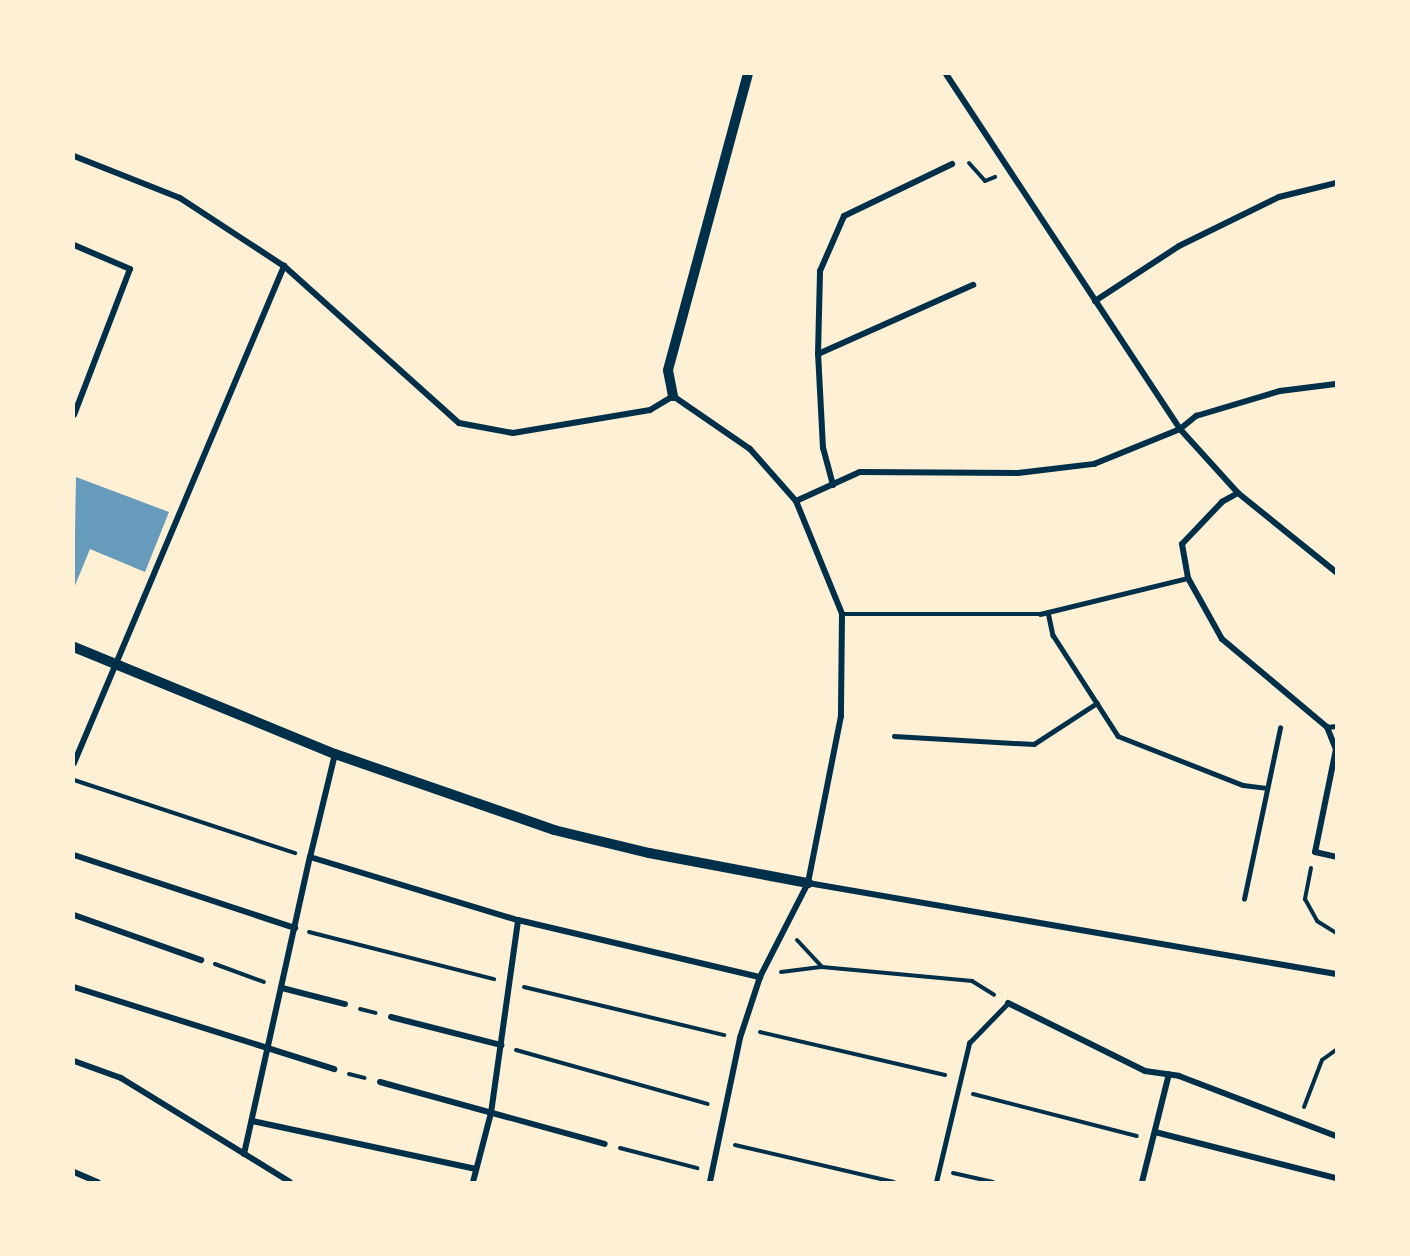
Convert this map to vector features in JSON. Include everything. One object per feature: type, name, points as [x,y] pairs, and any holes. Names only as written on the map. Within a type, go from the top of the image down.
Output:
[{"type":"street","points":[[710,1182],[743,1029],[760,976],[808,884],[841,716],[842,614],[796,501],[750,449],[673,396],[668,370],[748,74]]},
{"type":"street","points":[[946,74],[1180,429],[1238,493],[1336,572]]},
{"type":"street","points":[[74,156],[180,198],[284,266],[459,423],[513,433],[650,411],[673,396]]},
{"type":"street","points":[[833,486],[823,448],[818,354],[820,271],[844,216],[952,164]]},
{"type":"street","points":[[1095,301],[1179,246],[1280,197],[1336,183]]},
{"type":"street","points":[[74,245],[130,269],[74,415]]},
{"type":"street","points":[[74,763],[284,266]]},
{"type":"street","points":[[818,354],[973,285]]},
{"type":"street","points":[[796,501],[860,472],[1018,473],[1094,464],[1180,429],[1196,416],[1280,391],[1336,384]]},
{"type":"street","points":[[1238,493],[1222,502],[1182,544],[1188,578],[1222,639],[1327,728],[1336,749],[1315,852],[1336,857]]},
{"type":"street","points":[[74,647],[116,667],[335,754],[554,830],[649,853],[808,884],[1336,974]]},
{"type":"street","points":[[244,1154],[335,754]]},
{"type":"street","points":[[74,855],[295,928]]},
{"type":"street","points":[[310,857],[518,920],[760,976]]},
{"type":"street","points":[[74,915],[201,960]]},
{"type":"street","points":[[473,1182],[491,1113],[518,920]]},
{"type":"street","points":[[74,987],[268,1052],[334,1069]]},
{"type":"street","points":[[282,988],[345,1004]]},
{"type":"street","points":[[1008,1003],[1144,1071],[1169,1074],[1336,1136]]},
{"type":"street","points":[[391,1017],[501,1046]]},
{"type":"street","points":[[74,1061],[121,1078],[290,1182]]},
{"type":"street","points":[[1142,1182],[1169,1074]]},
{"type":"street","points":[[380,1082],[604,1144]]},
{"type":"street","points":[[252,1121],[476,1169]]},
{"type":"street","points":[[1155,1132],[1336,1178]]},
{"type":"street","points":[[74,1172],[98,1182]]},
{"type":"lane","points":[[842,614],[1048,612],[1188,578]]},
{"type":"lane","points":[[1048,612],[1053,635],[1118,736],[1243,785],[1266,788]]},
{"type":"lane","points":[[894,736],[1034,744],[1097,703]]},
{"type":"lane","points":[[1327,728],[1336,726]]},
{"type":"lane","points":[[1244,899],[1280,728]]},
{"type":"lane","points":[[936,1182],[969,1043],[1008,1003]]},
{"type":"path","points":[[952,164],[964,158],[986,180],[1010,171]]},
{"type":"path","points":[[74,780],[310,857]]},
{"type":"path","points":[[1315,852],[1305,899],[1317,921],[1336,933]]},
{"type":"path","points":[[788,922],[797,940],[822,967]]},
{"type":"path","points":[[201,960],[282,988]]},
{"type":"path","points":[[760,976],[822,967],[972,981],[1008,1003]]},
{"type":"path","points":[[345,1004],[391,1017]]},
{"type":"path","points":[[743,1029],[961,1079]]},
{"type":"path","points":[[501,1046],[726,1109]]},
{"type":"path","points":[[1299,1121],[1322,1060],[1336,1050]]},
{"type":"path","points":[[334,1069],[380,1082]]},
{"type":"path","points":[[958,1091],[1152,1140]]},
{"type":"path","points":[[719,1141],[894,1182]]},
{"type":"path","points":[[604,1144],[712,1172]]},
{"type":"path","points":[[939,1169],[993,1182]]},
{"type":"water","points":[[76,477],[169,512],[145,572],[90,549],[74,588]]}]
